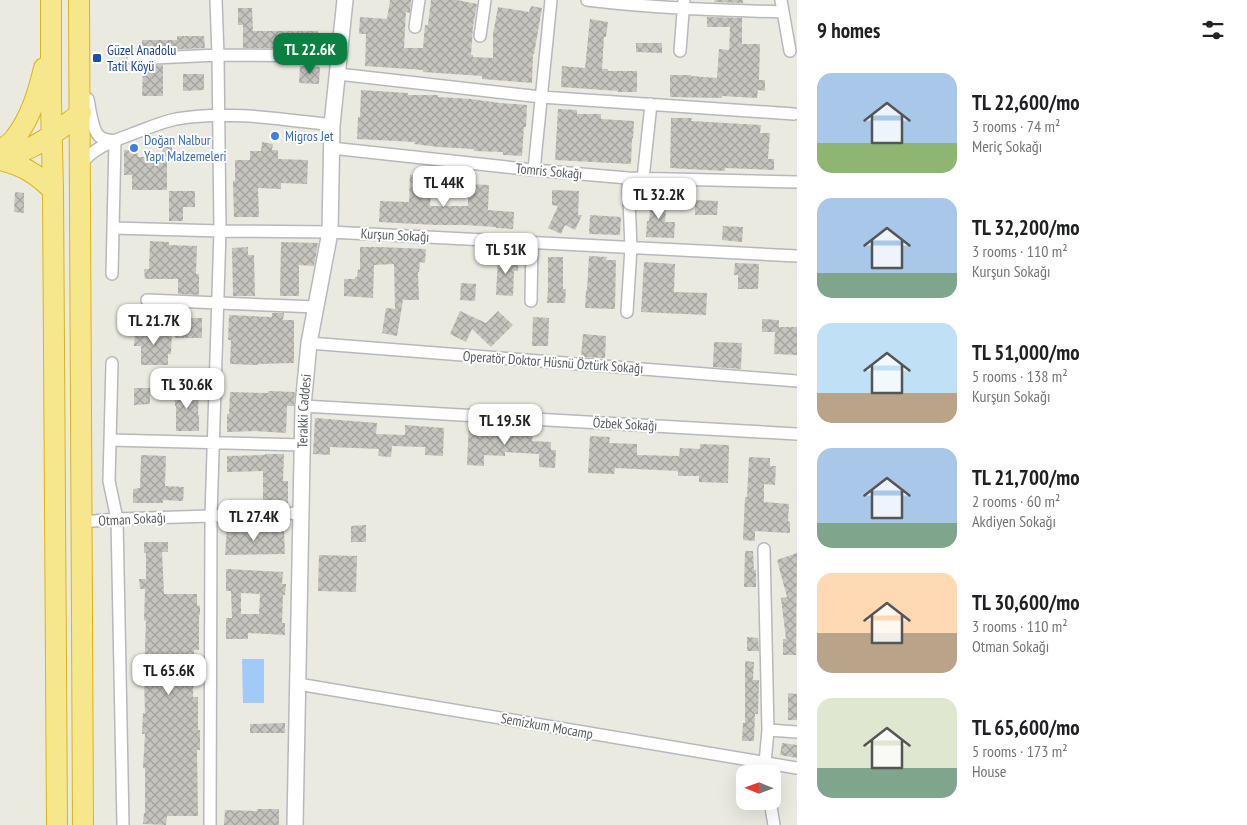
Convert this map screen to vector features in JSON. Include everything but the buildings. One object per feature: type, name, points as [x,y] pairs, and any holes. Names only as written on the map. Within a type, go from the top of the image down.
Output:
[{"type":"highway","points":[[51,0],[57,825]]},
{"type":"highway","points":[[80,0],[83,825]]},
{"type":"highway","points":[[0,152],[14,138],[35,102],[52,42]]},
{"type":"highway","points":[[0,158],[34,146],[52,135],[81,112]]},
{"type":"highway","points":[[0,158],[18,164],[53,190]]},
{"type":"street","points":[[210,825],[210,516],[216,302],[220,231],[216,0]]},
{"type":"street","name":"Terakki Caddesi","points":[[295,825],[303,406],[309,343],[330,232],[332,126],[345,0]]},
{"type":"street","points":[[415,27],[419,0]]},
{"type":"street","points":[[480,36],[485,0]]},
{"type":"street","points":[[534,170],[551,0]]},
{"type":"street","points":[[587,0],[617,4],[683,4],[783,12]]},
{"type":"street","points":[[781,0],[790,51]]},
{"type":"street","points":[[680,51],[683,4]]},
{"type":"street","points":[[133,59],[218,54],[340,56]]},
{"type":"street","points":[[80,64],[92,119],[98,135],[104,139],[115,141]]},
{"type":"street","points":[[338,74],[541,97],[794,114]]},
{"type":"street","points":[[643,178],[651,104]]},
{"type":"street","points":[[80,165],[93,151],[115,141],[173,120],[196,116],[249,116],[332,126]]},
{"type":"street","points":[[112,274],[115,141]]},
{"type":"street","name":"Tomris Sokağı","points":[[331,148],[628,178],[797,182]]},
{"type":"street","points":[[626,312],[631,247],[628,178]]},
{"type":"street","name":"Kurşun Sokağı","points":[[113,228],[330,232],[797,256]]},
{"type":"street","points":[[530,301],[532,242]]},
{"type":"street","points":[[147,300],[316,307]]},
{"type":"street","name":"Operatör Doktor Hüsnü Öztürk Sokağı","points":[[309,343],[797,381]]},
{"type":"street","points":[[112,363],[109,481],[117,519],[124,825]]},
{"type":"street","name":"Özbek Sokağı","points":[[303,406],[797,434]]},
{"type":"street","points":[[110,440],[302,445]]},
{"type":"street","name":"Otman Sokağı","points":[[82,522],[117,519],[301,513]]},
{"type":"street","points":[[764,549],[768,730],[766,765]]},
{"type":"street","name":"Semizkum Mocamp","points":[[298,684],[749,765]]},
{"type":"street","points":[[768,730],[797,732]]},
{"type":"street","name":"Semizkum Mocamp","points":[[781,768],[797,768]]},
{"type":"street","points":[[772,810],[774,825]]},
{"type":"water","points":[[242,659],[264,659],[264,703],[243,703]]},
{"type":"place","name":"Güzel Anadolu Tatil Köyü","points":[[97,58]]},
{"type":"place","name":"Migros Jet","points":[[275,136]]},
{"type":"place","name":"Doğan Nalbur Yapı Malzemeleri","points":[[134,148]]}]
